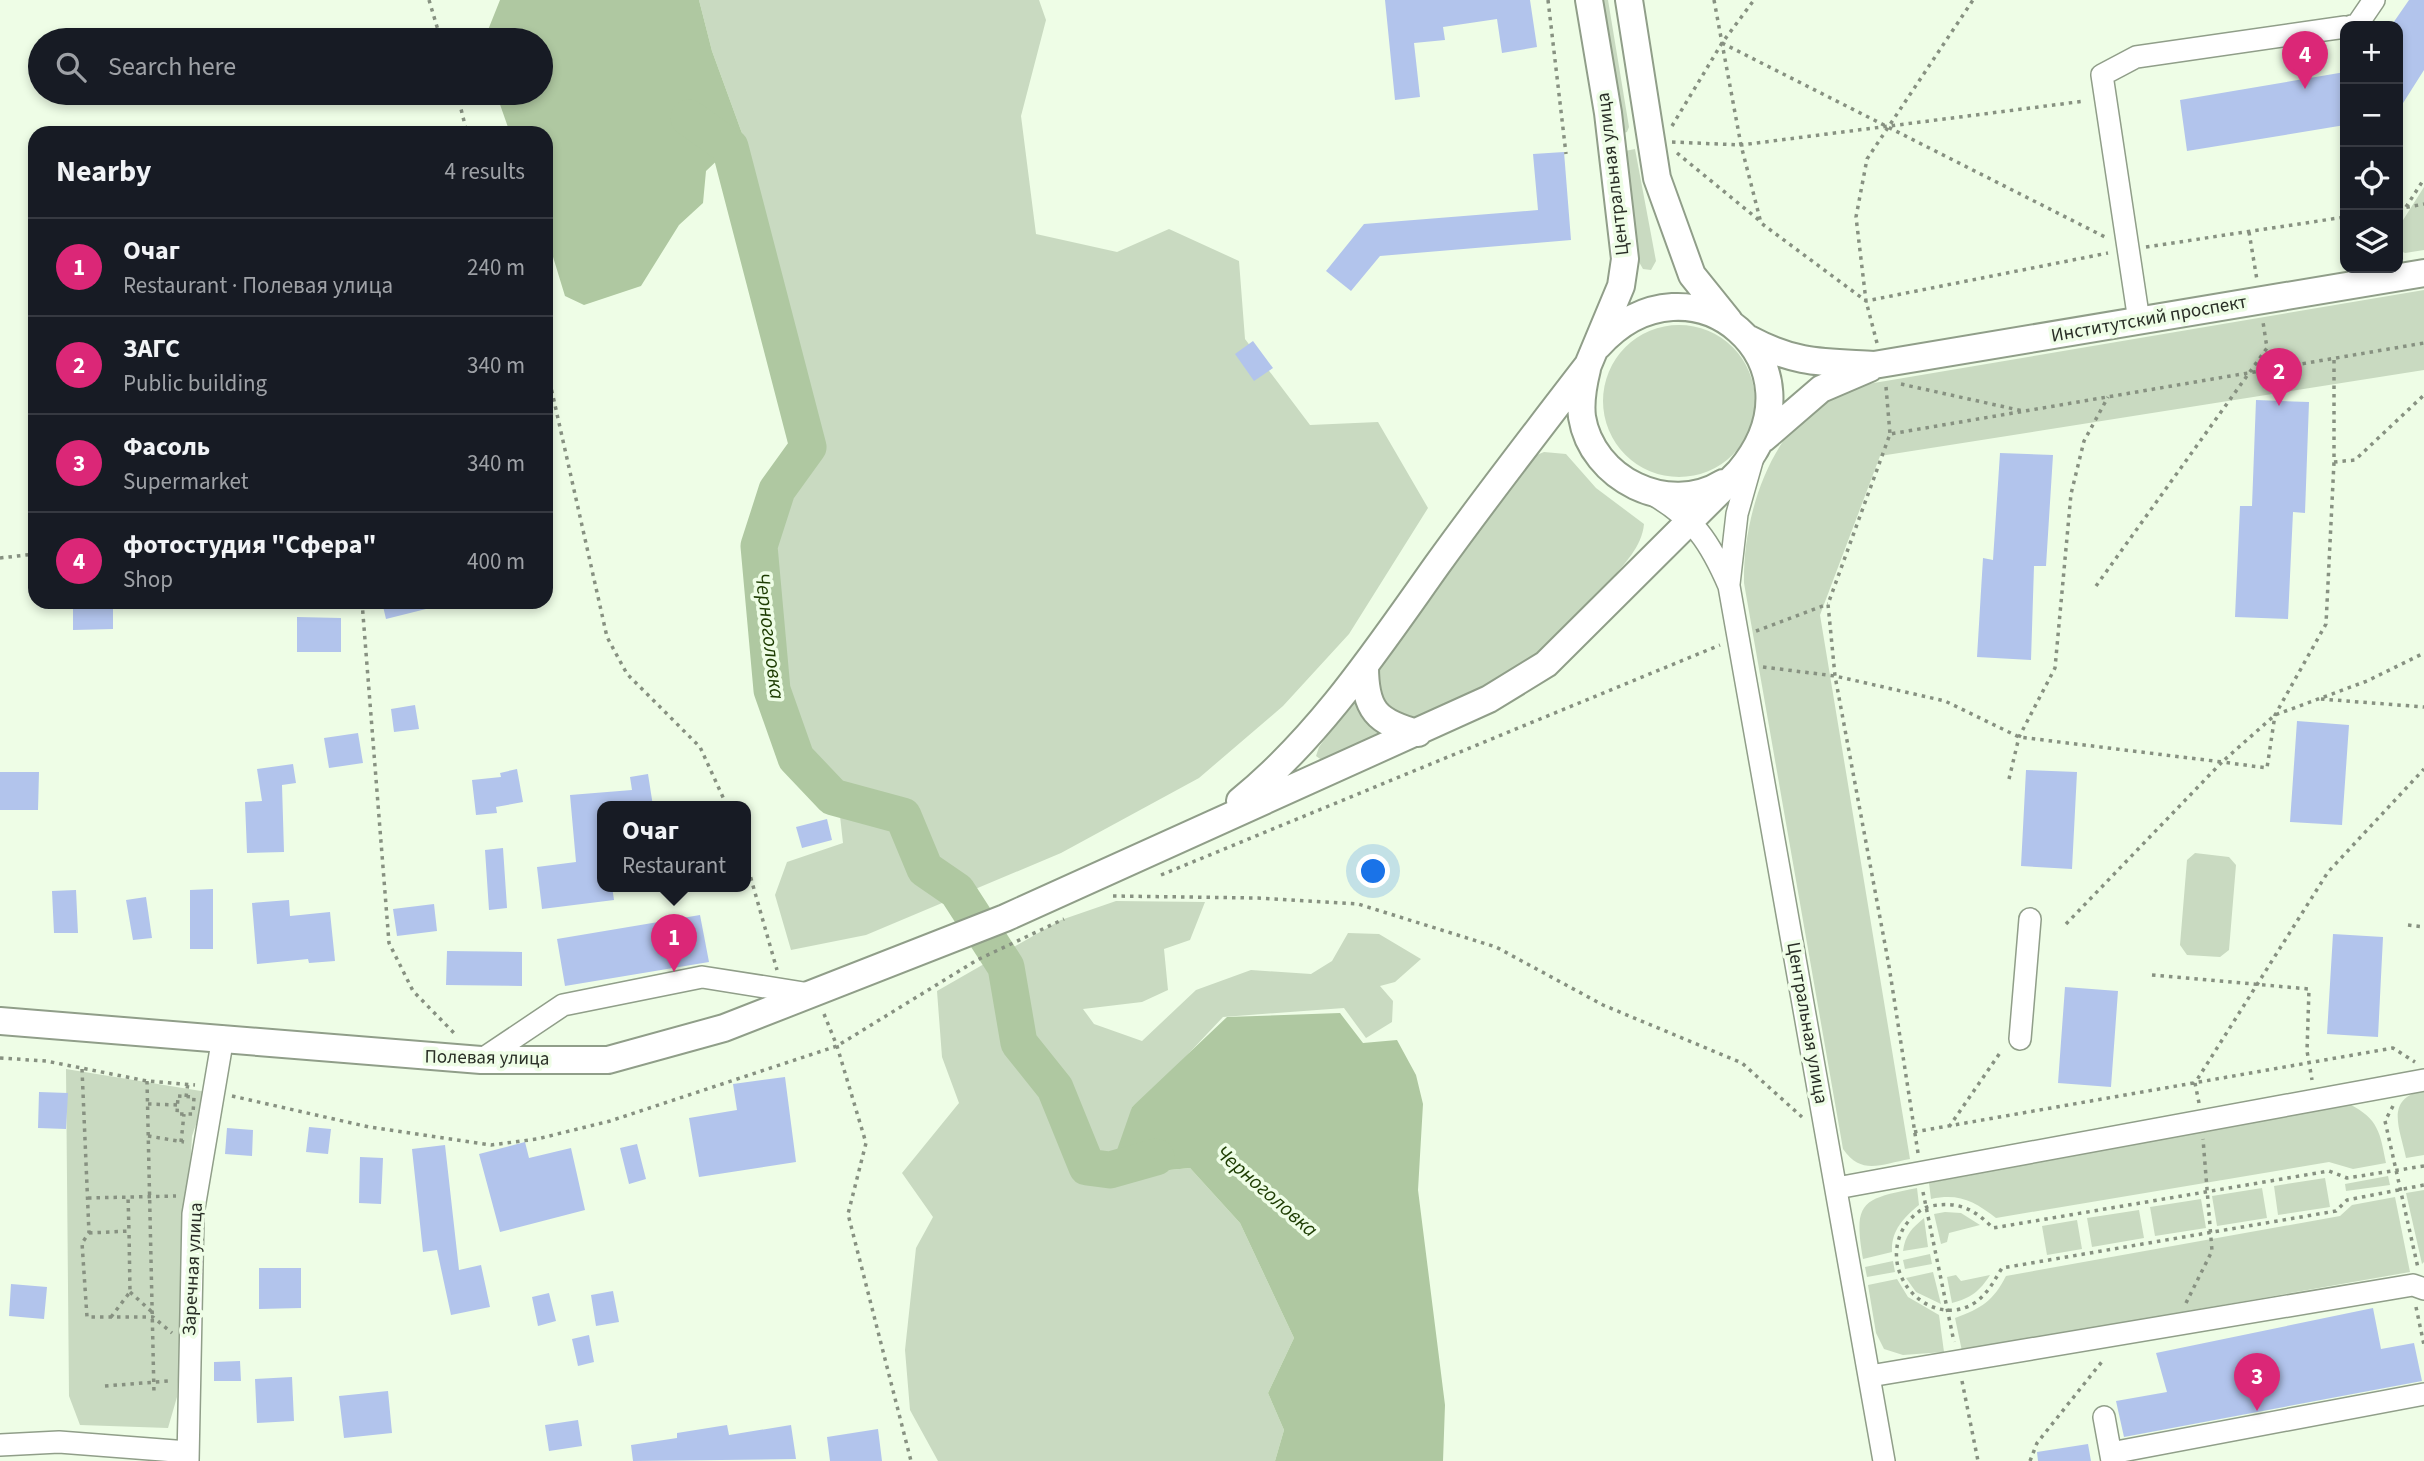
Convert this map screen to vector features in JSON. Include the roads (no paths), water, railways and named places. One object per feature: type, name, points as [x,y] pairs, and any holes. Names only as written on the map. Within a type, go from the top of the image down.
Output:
[{"type":"main road","name":"Центральная улица","points":[[1589,0],[1625,237],[1620,286],[1593,355]]},
{"type":"main road","points":[[1217,820],[1418,733],[1489,699],[1546,664],[1753,454],[1769,418],[1769,385],[1758,354],[1692,275],[1657,178],[1629,0]]},
{"type":"main road","name":"Институтский проспект","points":[[1879,364],[2424,273]]},
{"type":"main road","points":[[1217,820],[1265,782],[1308,737],[1365,666],[1593,355],[1613,330],[1630,318],[1671,306],[1713,314],[1780,355],[1810,362],[1879,364]]},
{"type":"main road","points":[[1593,355],[1582,404],[1591,443],[1606,465],[1626,482],[1650,492],[1674,496],[1697,494],[1720,485],[1821,389],[1879,364]]},
{"type":"main road","points":[[1365,666],[1365,690],[1375,713],[1391,726],[1418,733]]},
{"type":"main road","name":"Полевая улица","points":[[0,1021],[481,1059],[608,1060],[724,1028],[816,995],[1005,918],[1217,820]]},
{"type":"street","points":[[2360,21],[2374,0]]},
{"type":"street","points":[[2140,321],[2102,75],[2136,57],[2340,28]]},
{"type":"street","points":[[1729,586],[1737,514],[1753,454]]},
{"type":"street","points":[[1650,492],[1690,519],[1708,543],[1729,586]]},
{"type":"street","name":"Центральная улица","points":[[1729,586],[1884,1461]]},
{"type":"street","points":[[2021,1031],[2030,919]]},
{"type":"street","points":[[481,1059],[563,1005],[702,978],[816,995]]},
{"type":"street","name":"Заречная улица","points":[[188,1456],[196,1195],[223,1037]]},
{"type":"street","points":[[1837,1188],[2415,1081]]},
{"type":"street","points":[[1870,1376],[2176,1324],[2418,1287]]},
{"type":"street","points":[[2104,1417],[2112,1457],[2424,1394]]},
{"type":"street","points":[[0,1445],[59,1442],[188,1456]]},
{"type":"water","points":[[500,0],[699,0],[712,51],[743,136],[706,171],[703,203],[679,225],[641,286],[584,305],[565,296],[553,257],[553,126],[508,126],[500,105],[553,105],[553,28],[489,28]]},
{"type":"water","points":[[1340,1013],[1363,1043],[1397,1040],[1416,1075],[1423,1104],[1418,1190],[1445,1405],[1443,1461],[1275,1461],[1284,1430],[1268,1393],[1294,1338],[1240,1223],[1190,1168],[1149,1172],[1117,1186],[1110,1170],[1132,1107],[1227,1017]]},
{"type":"waterway","name":"Черноголовка","points":[[689,118],[730,147],[808,447],[777,490],[759,546],[772,690],[796,758],[833,797],[903,816],[925,869],[957,891],[1006,967],[1019,1043],[1055,1088],[1087,1167],[1110,1170],[1156,1157]]},
{"type":"place","name":"фотостудия \"Сфера\"","points":[[2305,89]]},
{"type":"place","name":"ЗАГС","points":[[2279,406]]},
{"type":"place","name":"Очаг","points":[[674,972]]},
{"type":"place","name":"Фасоль","points":[[2257,1411]]}]
